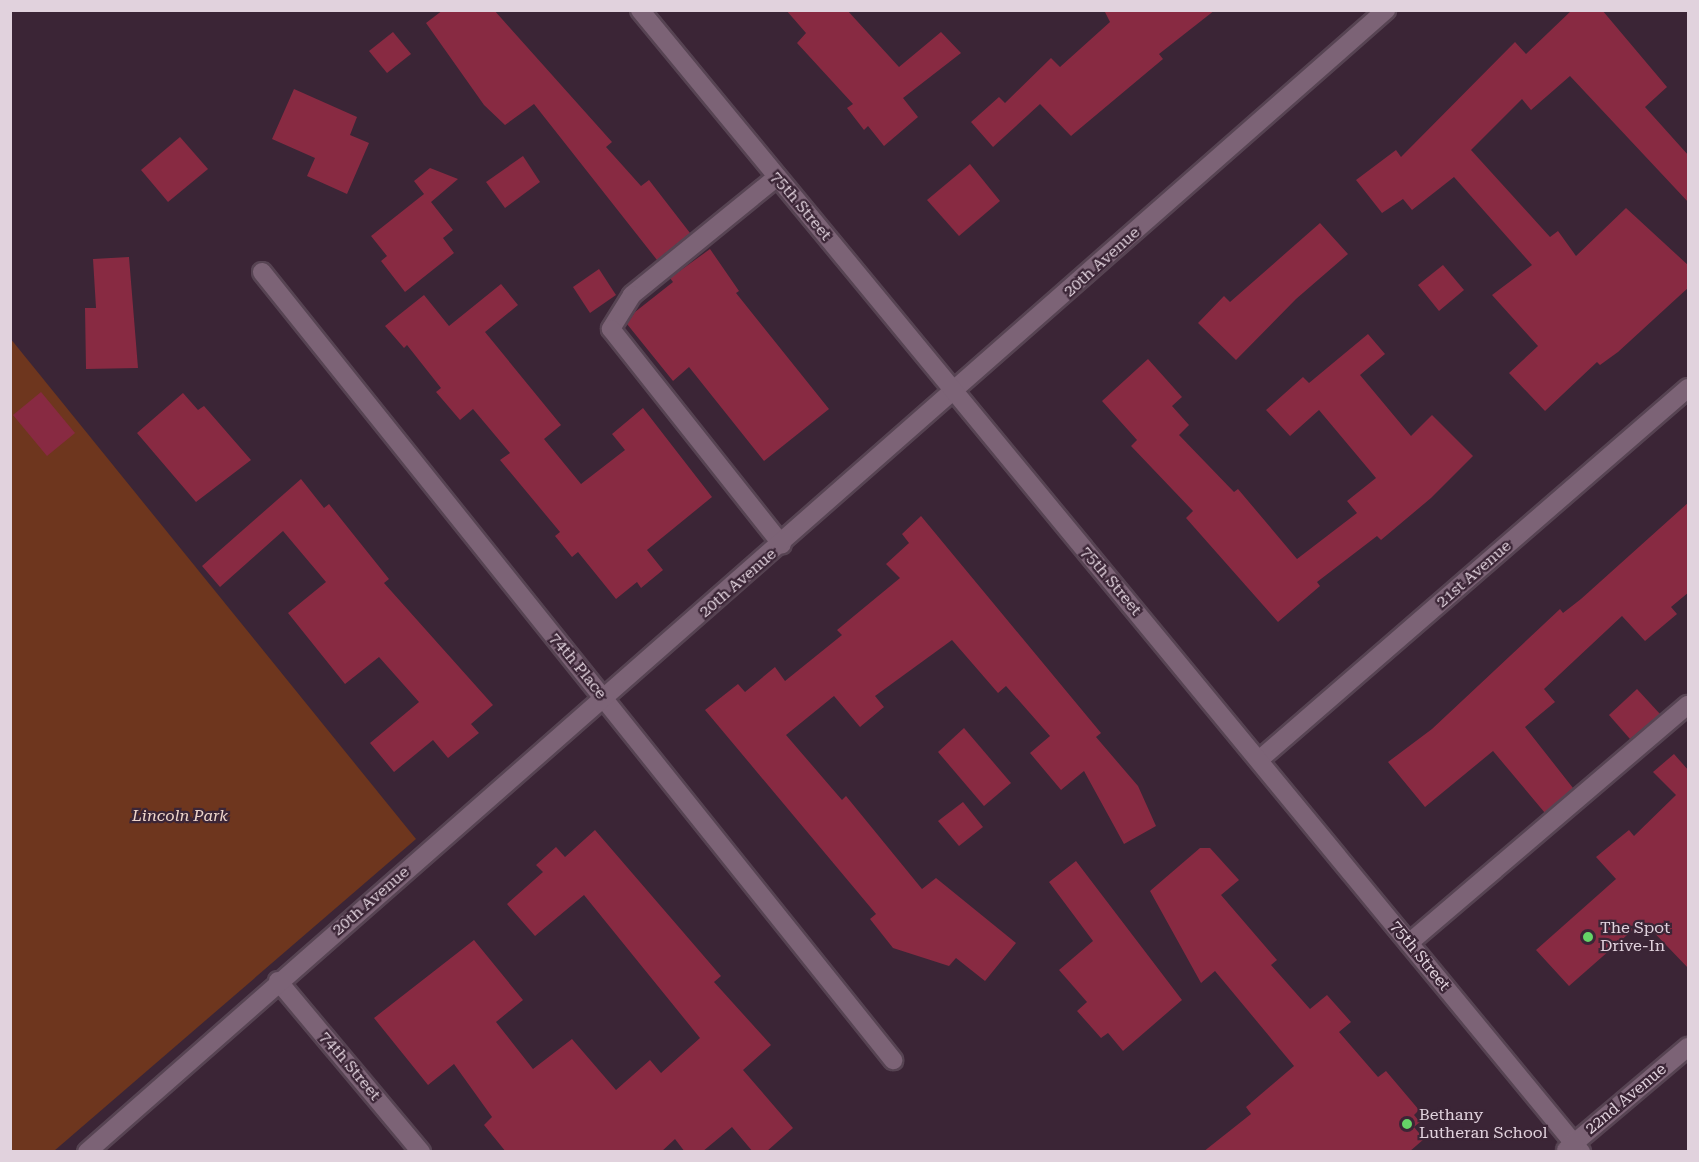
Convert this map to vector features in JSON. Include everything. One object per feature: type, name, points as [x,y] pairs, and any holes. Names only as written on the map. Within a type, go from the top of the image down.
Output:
[{"type":"street","name":"75th Street","points":[[640,10],[1409,943],[1573,1149]]},
{"type":"street","name":"20th Avenue","points":[[87,1152],[278,981],[605,699],[955,392],[1386,10]]},
{"type":"street","points":[[777,177],[632,295],[610,329],[782,544]]},
{"type":"street","name":"74th Place","points":[[262,272],[893,1060]]},
{"type":"street","name":"21st Avenue","points":[[1259,760],[1689,388]]},
{"type":"street","points":[[1409,943],[1689,705]]},
{"type":"street","name":"74th Street","points":[[278,981],[421,1152]]},
{"type":"street","name":"22nd Avenue","points":[[1573,1149],[1686,1055]]},
{"type":"green space","name":"Lincoln Park","points":[[10,338],[416,839],[54,1151],[11,1151]]},
{"type":"building","points":[[443,10],[494,10],[612,142],[606,147],[641,186],[649,180],[690,233],[657,260],[534,104],[505,125],[484,105],[426,23]]},
{"type":"building","points":[[786,10],[847,10],[899,67],[941,32],[961,53],[903,98],[918,117],[884,146],[868,126],[864,130],[847,108],[853,104],[797,43],[806,33]]},
{"type":"building","points":[[1104,10],[1215,10],[1159,54],[1163,59],[1071,136],[1040,104],[993,147],[971,122],[999,97],[1005,103],[1051,58],[1060,67],[1110,22]]},
{"type":"building","points":[[1572,10],[1602,10],[1667,87],[1645,107],[1689,156],[1689,203],[1570,76],[1531,110],[1522,99],[1471,150],[1550,237],[1558,231],[1576,256],[1626,208],[1689,266],[1689,287],[1618,352],[1600,365],[1597,362],[1545,411],[1509,373],[1538,346],[1492,295],[1532,265],[1454,177],[1412,210],[1403,199],[1382,213],[1356,180],[1396,150],[1401,157],[1515,42],[1526,54]]},
{"type":"building","points":[[393,32],[411,54],[387,73],[369,51]]},
{"type":"building","points":[[294,89],[357,117],[350,135],[369,143],[347,194],[307,176],[315,158],[272,139]]},
{"type":"building","points":[[180,137],[208,169],[168,202],[141,170]]},
{"type":"building","points":[[523,156],[540,182],[505,208],[486,182]]},
{"type":"building","points":[[970,164],[1000,201],[959,236],[927,200]]},
{"type":"building","points":[[430,168],[458,179],[431,202],[453,230],[443,238],[454,253],[405,292],[381,261],[387,256],[371,236],[424,194],[414,181]]},
{"type":"building","points":[[1320,223],[1348,254],[1296,299],[1236,360],[1198,323],[1224,296],[1230,302]]},
{"type":"building","points":[[710,249],[739,291],[736,293],[829,409],[764,461],[689,367],[673,381],[627,324],[635,312],[673,282],[670,278]]},
{"type":"building","points":[[129,257],[138,368],[86,369],[85,308],[96,308],[93,259]]},
{"type":"building","points":[[1443,265],[1464,290],[1439,311],[1418,285]]},
{"type":"building","points":[[599,269],[616,295],[590,313],[573,287]]},
{"type":"building","points":[[501,284],[518,305],[485,332],[561,425],[544,439],[581,484],[625,450],[612,434],[643,408],[712,497],[647,550],[663,570],[641,588],[637,582],[616,599],[578,552],[572,557],[555,536],[560,532],[500,460],[510,453],[473,409],[460,420],[436,392],[441,388],[407,345],[404,348],[385,326],[424,295],[449,326]]},
{"type":"building","points":[[1368,334],[1385,354],[1360,375],[1411,436],[1432,415],[1473,456],[1431,498],[1381,540],[1377,536],[1317,582],[1320,586],[1278,622],[1186,518],[1193,511],[1131,446],[1137,440],[1102,401],[1148,359],[1182,397],[1172,406],[1189,425],[1179,435],[1234,492],[1238,489],[1297,559],[1357,513],[1347,501],[1376,478],[1319,410],[1290,436],[1266,410],[1303,377],[1309,383]]},
{"type":"building","points":[[41,392],[75,433],[47,456],[13,415]]},
{"type":"building","points":[[183,393],[198,410],[204,406],[251,460],[196,502],[137,433]]},
{"type":"building","points":[[301,479],[324,508],[329,504],[389,579],[384,583],[493,705],[471,724],[479,733],[448,758],[433,740],[394,772],[370,743],[419,702],[379,657],[345,684],[288,613],[326,582],[283,531],[220,587],[202,566]]},
{"type":"building","points":[[1689,502],[1689,592],[1671,607],[1677,614],[1645,641],[1622,616],[1544,689],[1555,702],[1525,727],[1573,788],[1545,813],[1493,751],[1425,807],[1388,762],[1432,729],[1560,609],[1563,613],[1581,599]]},
{"type":"building","points":[[921,516],[1101,733],[1096,737],[1138,786],[1156,826],[1124,844],[1084,771],[1061,790],[1030,753],[1050,736],[1006,686],[998,693],[952,640],[875,696],[884,707],[860,727],[834,696],[786,735],[842,800],[846,796],[922,889],[936,878],[1016,943],[985,981],[956,958],[949,966],[893,948],[870,919],[876,914],[705,710],[738,684],[745,692],[775,667],[785,681],[842,635],[837,630],[900,578],[886,564],[909,543],[902,534]]},
{"type":"building","points":[[1637,689],[1660,714],[1630,739],[1609,715]]},
{"type":"building","points":[[964,728],[1011,783],[984,806],[938,752]]},
{"type":"building","points":[[1674,754],[1689,771],[1689,969],[1643,921],[1569,986],[1536,950],[1616,879],[1596,857],[1629,830],[1634,836],[1676,795],[1653,772]]},
{"type":"building","points":[[963,802],[983,827],[959,846],[938,821]]},
{"type":"building","points":[[595,830],[721,976],[714,982],[771,1045],[743,1070],[793,1128],[766,1152],[753,1152],[732,1127],[702,1152],[685,1152],[675,1139],[661,1152],[506,1152],[484,1125],[492,1117],[454,1064],[428,1085],[374,1018],[474,940],[523,1000],[496,1022],[533,1069],[572,1039],[616,1090],[650,1060],[661,1073],[700,1038],[584,895],[535,936],[507,904],[543,872],[536,865],[556,847],[565,857]]},
{"type":"building","points":[[1200,848],[1210,848],[1239,880],[1221,895],[1277,960],[1271,965],[1310,1009],[1327,995],[1351,1022],[1339,1032],[1378,1077],[1386,1071],[1419,1110],[1414,1115],[1420,1122],[1414,1127],[1424,1139],[1409,1152],[1203,1152],[1251,1114],[1246,1107],[1294,1066],[1215,971],[1201,983],[1150,891]]},
{"type":"building","points":[[1076,861],[1182,1000],[1123,1051],[1108,1033],[1101,1038],[1077,1011],[1087,1002],[1059,970],[1093,941],[1049,882]]},
{"type":"place","name":"The Spot Drive-In","points":[[1588,937]]},
{"type":"place","name":"Bethany Lutheran School","points":[[1407,1124]]}]
